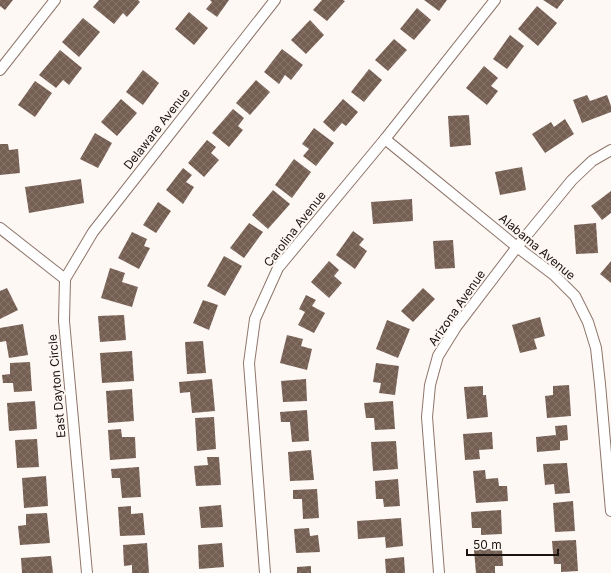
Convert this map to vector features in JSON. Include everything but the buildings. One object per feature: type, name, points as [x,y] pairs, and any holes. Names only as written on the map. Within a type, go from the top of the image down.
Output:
[{"type":"street","points":[[0,70],[56,0]]},
{"type":"street","name":"Delaware Avenue","points":[[65,279],[93,232],[275,0]]},
{"type":"street","name":"Carolina Avenue","points":[[265,573],[249,363],[255,319],[278,268],[385,139],[495,0]]},
{"type":"street","name":"Alabama Avenue","points":[[385,139],[517,247],[554,275],[575,296],[588,322],[596,348],[611,511]]},
{"type":"street","name":"Arizona Avenue","points":[[440,573],[427,417],[430,385],[438,356],[456,328],[517,247],[572,180],[592,161],[611,150]]},
{"type":"street","points":[[0,228],[65,279]]},
{"type":"street","name":"East Dayton Circle","points":[[65,279],[64,321],[87,573]]}]
